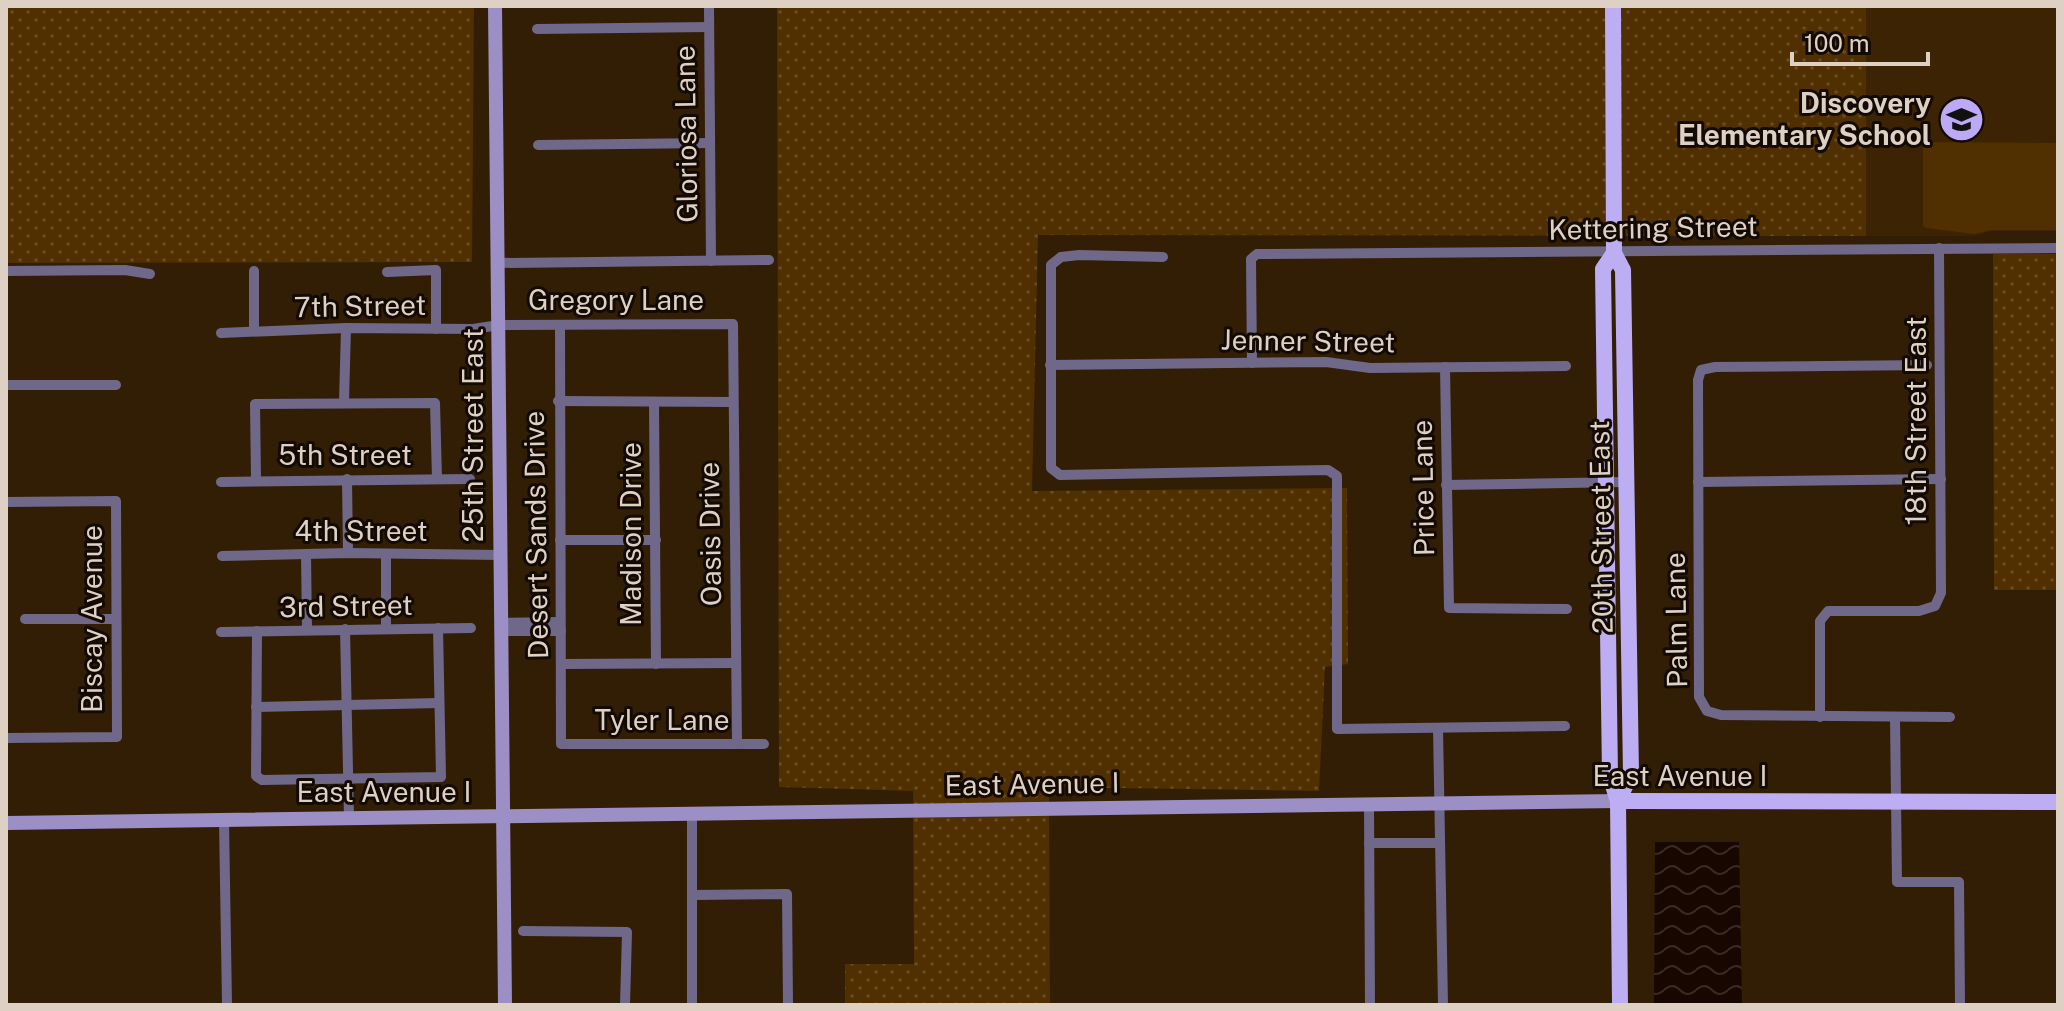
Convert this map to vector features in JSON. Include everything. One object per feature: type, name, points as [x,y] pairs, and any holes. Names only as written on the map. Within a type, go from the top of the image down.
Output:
[{"type":"main road","name":"25th Street East","points":[[495,6],[505,1005]]},
{"type":"main road","name":"20th Street East","points":[[1613,6],[1614,253],[1623,270],[1631,774],[1618,801]]},
{"type":"main road","name":"20th Street East","points":[[1614,253],[1603,269],[1610,776],[1618,801],[1620,1005]]},
{"type":"main road","name":"East Avenue I","points":[[6,823],[1618,801],[2058,802]]},
{"type":"street","name":"Gloriosa Lane","points":[[709,6],[711,261]]},
{"type":"street","points":[[537,29],[709,27]]},
{"type":"street","points":[[538,145],[710,143]]},
{"type":"street","name":"18th Street East","points":[[1820,717],[1820,621],[1828,611],[1919,611],[1935,606],[1941,593],[1939,248]]},
{"type":"street","name":"Kettering Street","points":[[1252,363],[1251,259],[1257,254],[2058,248]]},
{"type":"street","points":[[1163,257],[1079,255],[1061,257],[1051,265],[1051,468],[1060,475],[1328,470],[1337,476],[1337,729],[1565,726]]},
{"type":"street","points":[[498,263],[769,260]]},
{"type":"street","points":[[6,271],[125,270],[150,274]]},
{"type":"street","points":[[387,272],[436,270],[436,329]]},
{"type":"street","points":[[254,271],[254,331]]},
{"type":"street","name":"Gregory Lane","points":[[499,325],[733,324]]},
{"type":"street","name":"Oasis Drive","points":[[733,324],[737,744]]},
{"type":"street","name":"7th Street","points":[[221,333],[346,328],[473,329],[499,325]]},
{"type":"street","name":"Desert Sands Drive","points":[[560,325],[561,744]]},
{"type":"street","points":[[344,402],[346,328]]},
{"type":"street","name":"Jenner Street","points":[[1050,365],[1326,362],[1370,368],[1566,366]]},
{"type":"street","name":"Palm Lane","points":[[1927,365],[1715,367],[1701,370],[1698,380],[1699,697],[1707,711],[1721,715],[1950,717]]},
{"type":"street","name":"Price Lane","points":[[1445,367],[1449,608],[1567,609]]},
{"type":"street","points":[[6,385],[116,385]]},
{"type":"street","points":[[558,401],[733,402]]},
{"type":"street","points":[[256,480],[255,404],[344,402],[435,403],[437,479]]},
{"type":"street","name":"Madison Drive","points":[[654,403],[656,664]]},
{"type":"street","points":[[347,479],[348,553]]},
{"type":"street","name":"5th Street","points":[[221,482],[470,479]]},
{"type":"street","points":[[1698,482],[1941,479]]},
{"type":"street","points":[[1446,485],[1625,482]]},
{"type":"street","name":"Biscay Avenue","points":[[6,502],[116,501],[117,737],[6,738]]},
{"type":"street","points":[[560,540],[656,540]]},
{"type":"street","name":"4th Street","points":[[222,556],[348,553],[500,555]]},
{"type":"street","points":[[306,554],[307,630]]},
{"type":"street","points":[[386,554],[386,629]]},
{"type":"street","points":[[25,619],[116,619]]},
{"type":"street","points":[[500,627],[561,626]]},
{"type":"street","points":[[257,631],[256,776],[262,780],[441,777],[438,628]]},
{"type":"street","name":"3rd Street","points":[[221,632],[471,628]]},
{"type":"street","points":[[345,629],[349,818]]},
{"type":"street","points":[[562,664],[735,663]]},
{"type":"street","points":[[256,707],[439,703]]},
{"type":"street","points":[[1895,718],[1897,882],[1959,882],[1960,1005]]},
{"type":"street","points":[[1438,728],[1443,1005]]},
{"type":"street","name":"Tyler Lane","points":[[561,744],[764,744]]},
{"type":"street","points":[[1369,804],[1370,1005]]},
{"type":"street","points":[[692,815],[692,1005]]},
{"type":"street","points":[[224,820],[227,1005]]},
{"type":"street","points":[[1369,843],[1438,843]]},
{"type":"street","points":[[693,895],[787,894],[788,1005]]},
{"type":"street","points":[[523,931],[627,932],[625,1005]]},
{"type":"shaded area","points":[[6,6],[474,6],[472,262],[6,263]]},
{"type":"shaded area","points":[[777,6],[1866,6],[1866,236],[1038,235],[1032,491],[1347,488],[1348,664],[1325,667],[1319,791],[1049,787],[1050,1005],[845,1005],[845,964],[914,964],[913,791],[779,787]]},
{"type":"shaded area","name":"Discovery Elementary School","points":[[1866,6],[2058,6],[2058,231],[1991,231],[1974,236],[1866,236]]},
{"type":"shaded area","points":[[1923,142],[2058,143],[2058,230],[1992,230],[1974,234],[1926,228],[1923,226]]},
{"type":"shaded area","points":[[1993,254],[2058,254],[2058,590],[1994,590]]},
{"type":"water","points":[[1655,842],[1739,842],[1742,1005],[1654,1005]]},
{"type":"place","name":"Discovery Elementary School","points":[[1962,119]]}]
